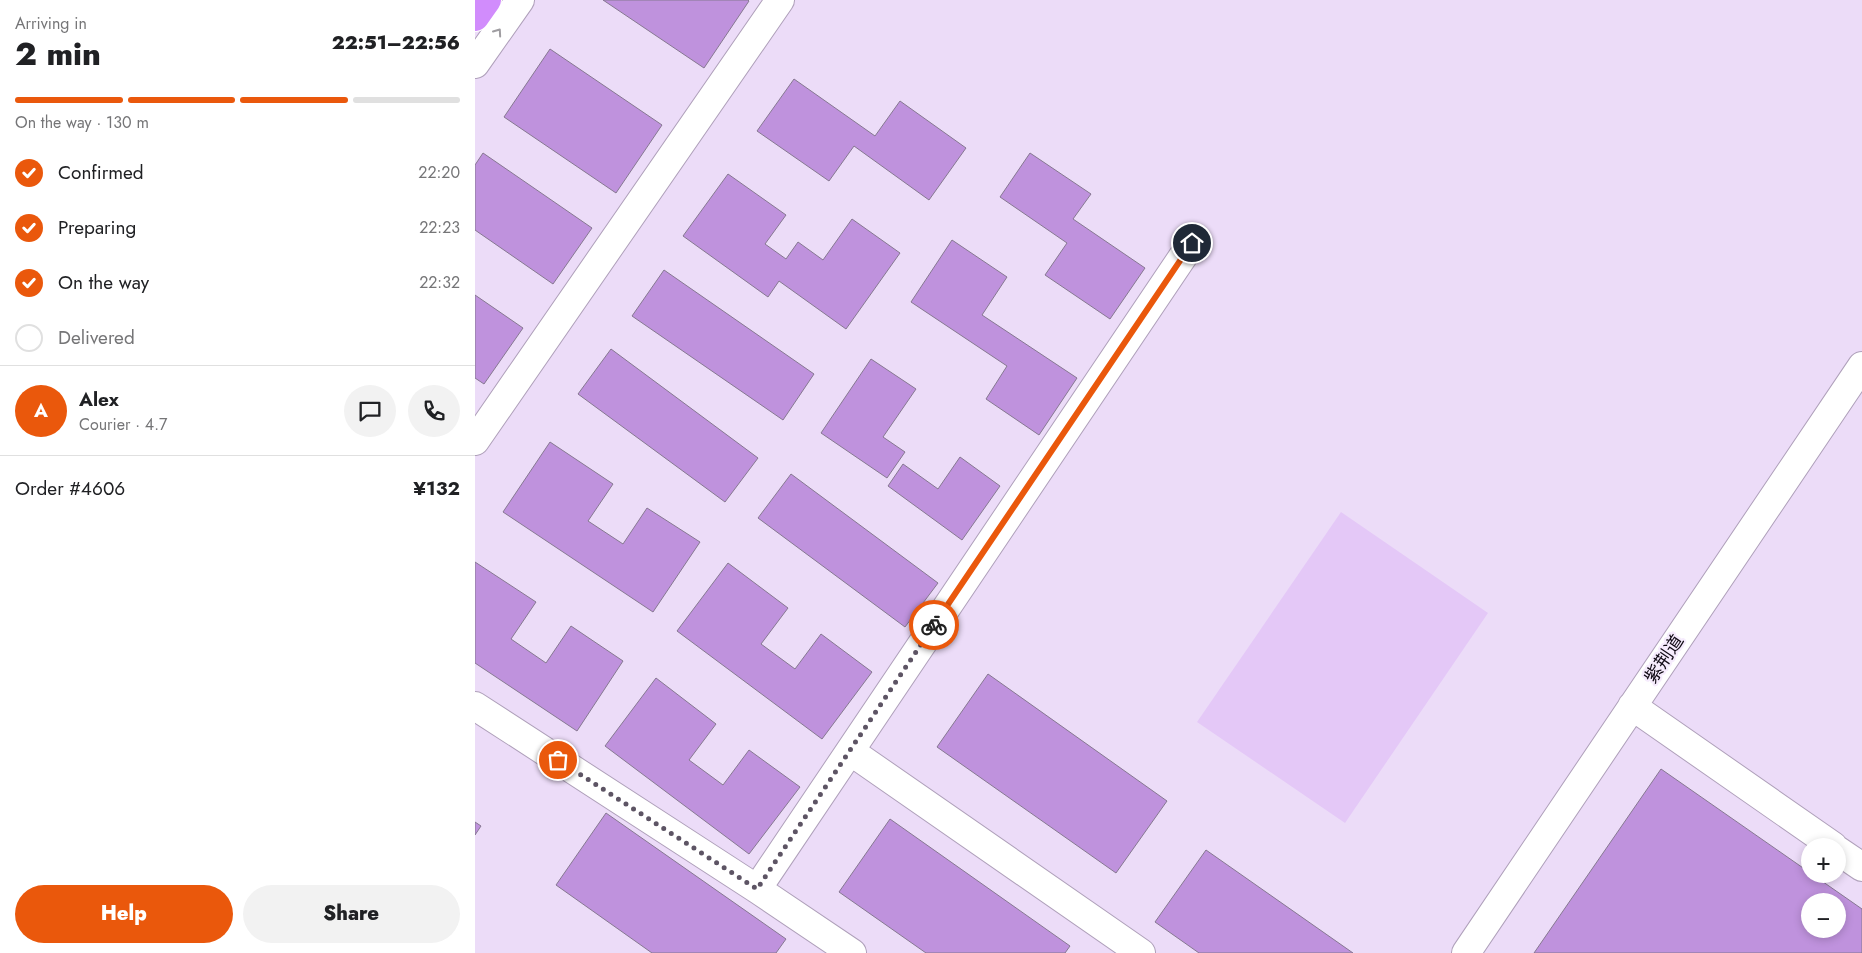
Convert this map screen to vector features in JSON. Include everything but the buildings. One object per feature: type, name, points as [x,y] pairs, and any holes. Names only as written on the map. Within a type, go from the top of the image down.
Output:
[{"type":"highway","points":[[475,17],[487,0]]},
{"type":"street","points":[[475,64],[520,0]]},
{"type":"street","points":[[475,441],[780,0]]},
{"type":"street","points":[[757,889],[1192,243]]},
{"type":"street","name":"紫荆道","points":[[1466,953],[1862,366]]},
{"type":"street","points":[[475,706],[852,953]]},
{"type":"street","points":[[1632,706],[1822,838]]},
{"type":"street","points":[[850,751],[1141,953]]},
{"type":"street","points":[[1846,856],[1862,867]]},
{"type":"shaded area","points":[[1341,512],[1488,613],[1345,823],[1197,722]]},
{"type":"way so far","points":[[558,760],[757,889],[934,625]]},
{"type":"route","points":[[934,625],[1192,243]]}]
